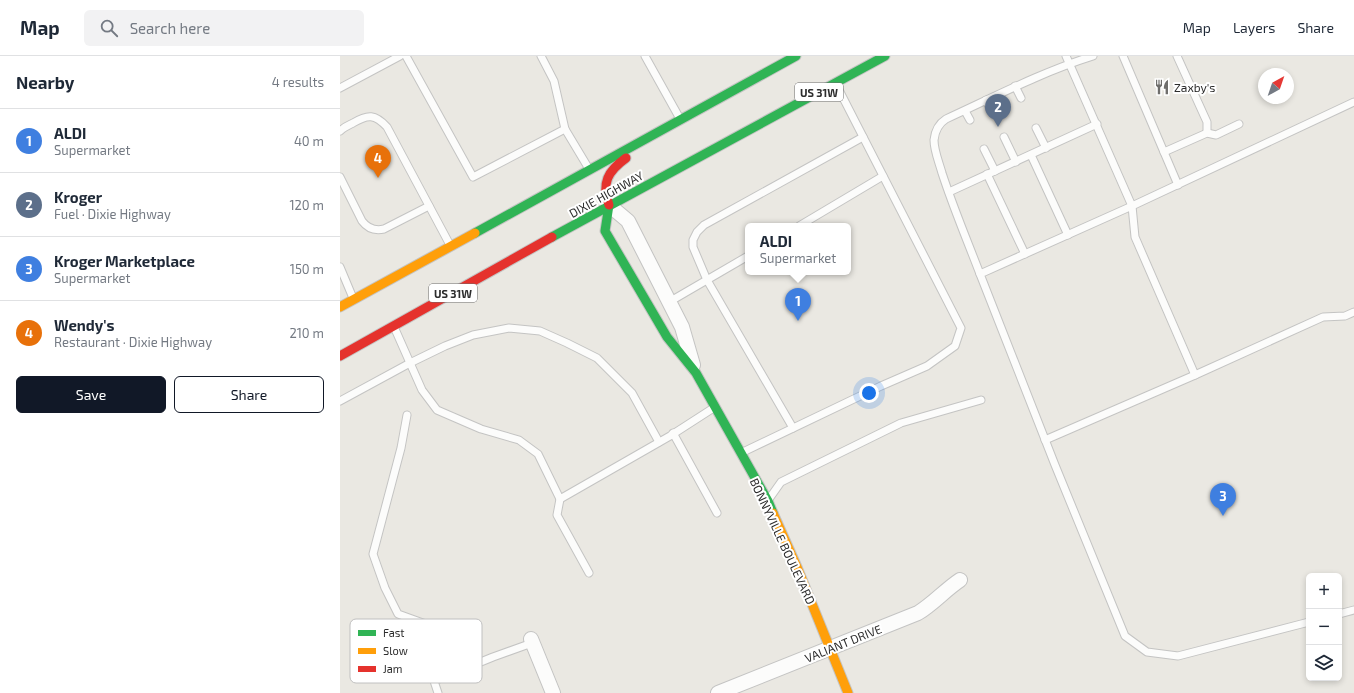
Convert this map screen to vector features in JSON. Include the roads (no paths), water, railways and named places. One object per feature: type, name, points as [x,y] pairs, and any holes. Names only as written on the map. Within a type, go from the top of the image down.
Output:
[{"type":"main road","points":[[340,308],[590,171],[780,60],[796,56]]},
{"type":"main road","name":"DIXIE HIGHWAY","points":[[340,356],[609,205],[885,56]]},
{"type":"main road","points":[[609,205],[605,197],[607,178],[612,169],[664,128]]},
{"type":"main road","name":"BONNYVILLE BOULEVARD","points":[[609,205],[605,231],[667,337],[696,373],[768,501],[797,567],[848,693]]},
{"type":"street","name":"BONNYVILLE BOULEVARD","points":[[609,205],[628,221],[682,327],[696,373]]},
{"type":"street","name":"VALIANT DRIVE","points":[[718,693],[918,614],[930,606],[950,587],[960,580]]},
{"type":"street","points":[[532,641],[553,693]]},
{"type":"lane","points":[[383,56],[387,63]]},
{"type":"lane","points":[[340,88],[400,56]]},
{"type":"lane","points":[[406,56],[473,177],[565,129]]},
{"type":"lane","points":[[541,56],[554,81],[565,129],[590,171]]},
{"type":"lane","points":[[645,56],[680,119]]},
{"type":"lane","points":[[1093,56],[1068,60],[941,122],[934,138],[935,151],[948,192],[1045,440],[1125,636],[1147,652],[1178,656],[1306,623]]},
{"type":"lane","points":[[1123,56],[1178,185]]},
{"type":"lane","points":[[1177,56],[1207,122],[1207,133]]},
{"type":"lane","points":[[1068,60],[1132,206],[1135,237],[1195,375]]},
{"type":"lane","points":[[741,453],[881,386],[927,366],[955,346],[961,328],[835,83]]},
{"type":"lane","points":[[1015,86],[1021,98]]},
{"type":"lane","points":[[986,100],[992,111]]},
{"type":"lane","points":[[980,274],[1178,185],[1354,102]]},
{"type":"lane","points":[[965,111],[970,120]]},
{"type":"lane","points":[[340,131],[362,118],[373,116],[387,127],[451,247]]},
{"type":"lane","points":[[948,192],[1097,124]]},
{"type":"lane","points":[[1164,152],[1207,133],[1216,135],[1239,124]]},
{"type":"lane","points":[[1036,128],[1046,148]]},
{"type":"lane","points":[[793,428],[707,280],[693,247],[693,240],[697,232],[704,225],[863,137]]},
{"type":"lane","points":[[1004,138],[1016,162]]},
{"type":"lane","points":[[984,149],[995,171]]},
{"type":"lane","points":[[1031,155],[1068,235]]},
{"type":"lane","points":[[987,174],[1025,254]]},
{"type":"lane","points":[[804,223],[884,176]]},
{"type":"lane","points":[[340,177],[362,221],[371,229],[384,229],[429,206]]},
{"type":"lane","points":[[669,302],[745,258]]},
{"type":"lane","points":[[340,267],[354,300]]},
{"type":"lane","points":[[1045,440],[1195,375],[1322,317],[1345,316],[1354,312]]},
{"type":"lane","points":[[394,326],[422,390],[437,410],[481,429],[519,440],[538,454],[560,499],[557,515],[590,573]]},
{"type":"lane","points":[[340,401],[410,363],[445,346],[473,335],[510,328],[540,331],[567,342],[597,358],[632,393],[659,442]]},
{"type":"lane","points":[[768,501],[781,482],[902,423],[981,400]]},
{"type":"lane","points":[[560,499],[659,442],[715,407]]},
{"type":"lane","points":[[407,415],[401,448],[373,554],[385,588],[398,614],[412,619]]},
{"type":"lane","points":[[674,433],[717,513]]},
{"type":"lane","points":[[1342,613],[1354,610]]},
{"type":"lane","points":[[482,661],[532,641]]},
{"type":"lane","points":[[435,683],[438,693]]},
{"type":"place","name":"Zaxby's","points":[[1162,87]]},
{"type":"place","name":"Kroger","points":[[998,127]]},
{"type":"place","name":"Wendy's","points":[[378,178]]},
{"type":"place","name":"ALDI","points":[[798,321]]},
{"type":"place","name":"Kroger Marketplace","points":[[1223,516]]}]
